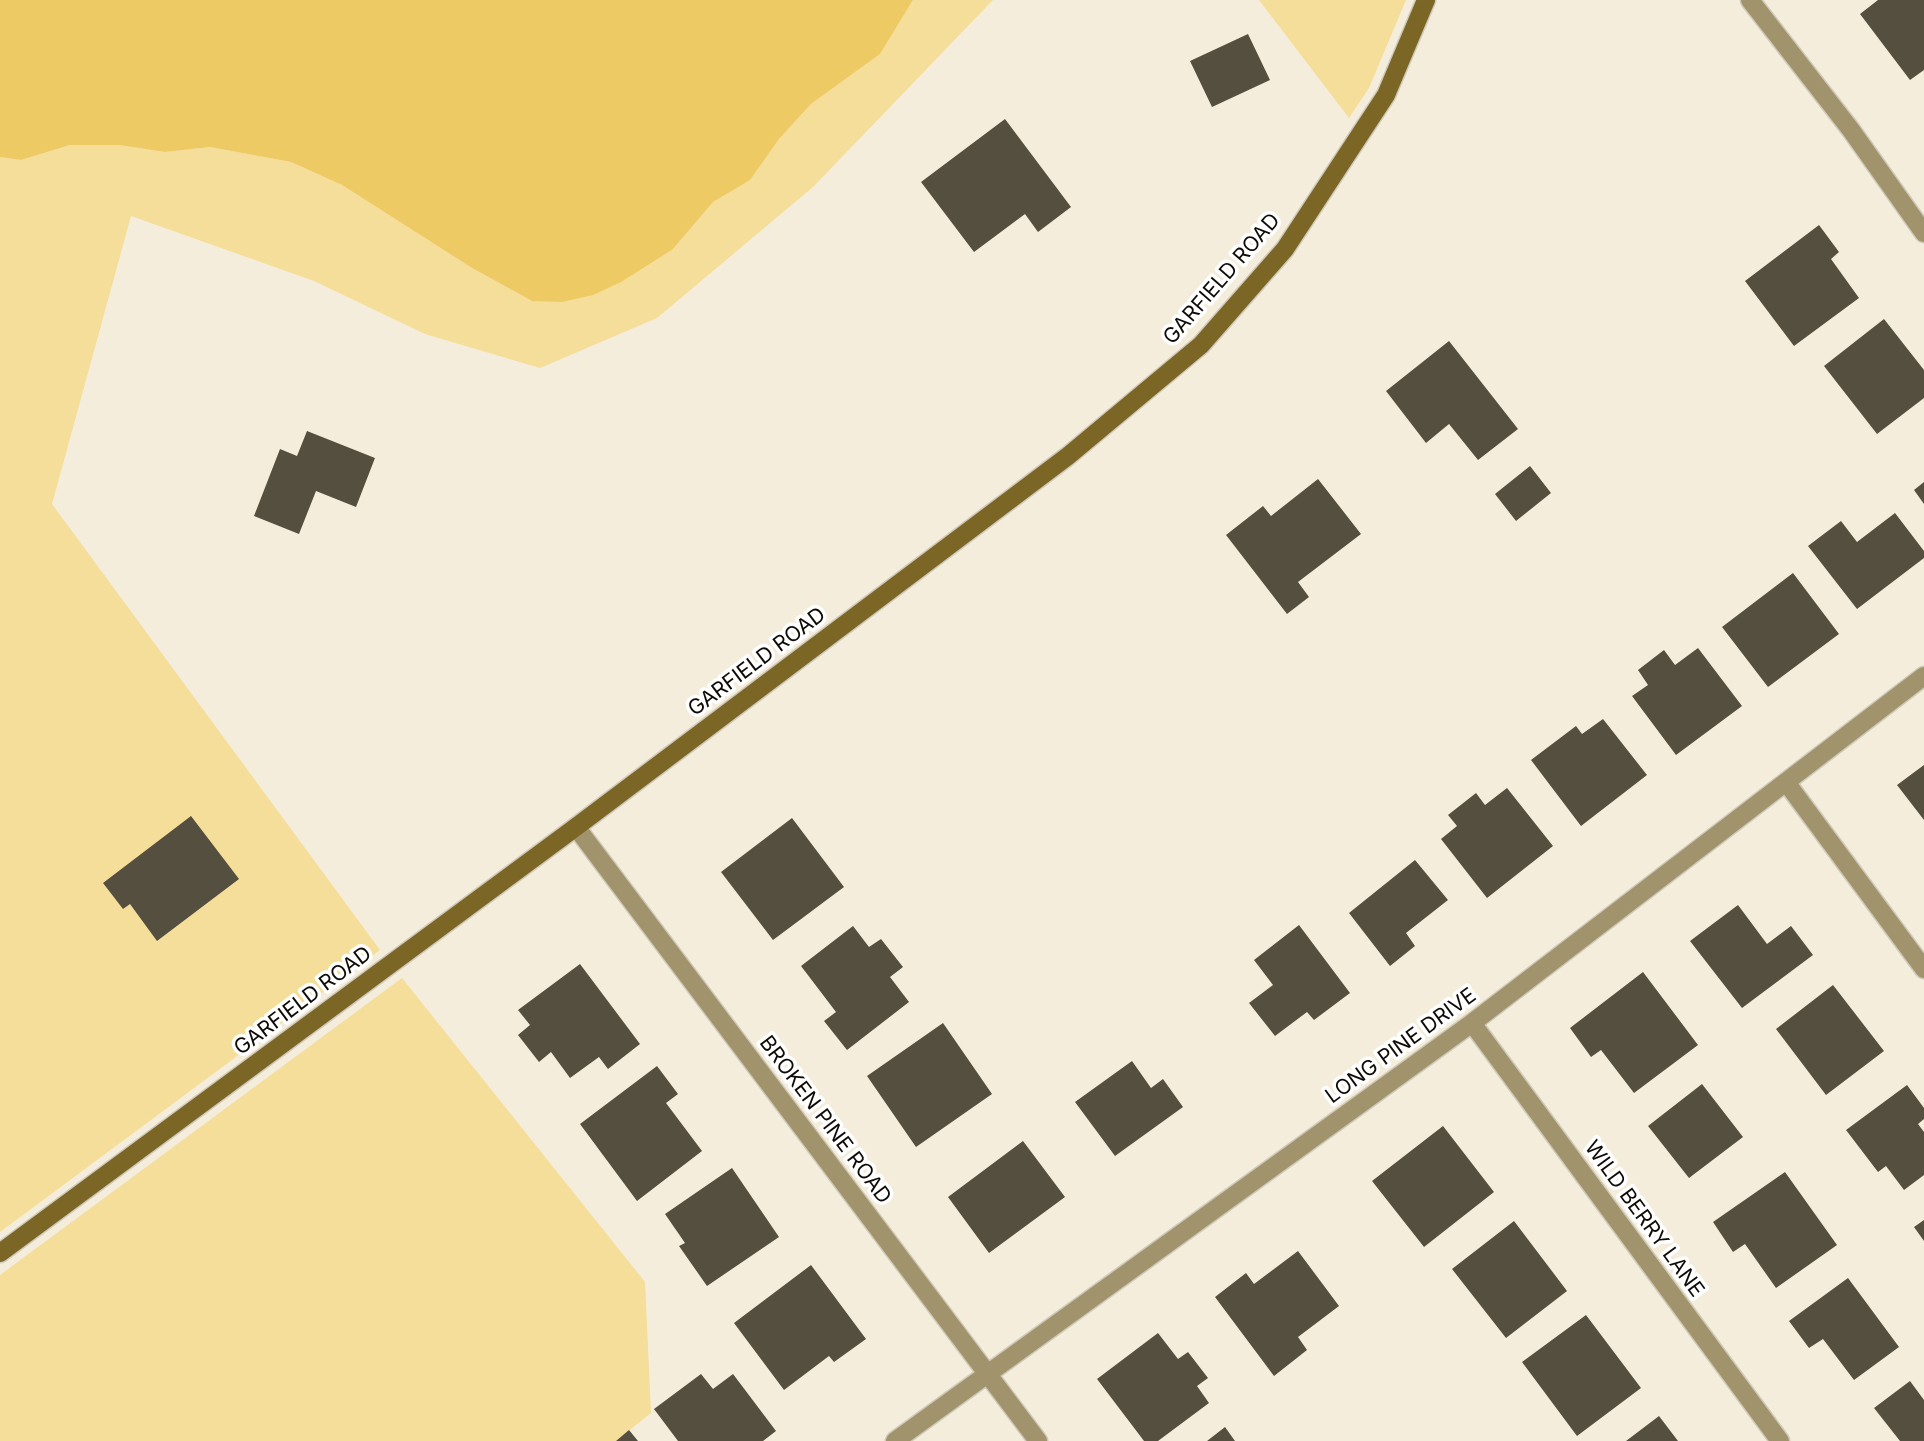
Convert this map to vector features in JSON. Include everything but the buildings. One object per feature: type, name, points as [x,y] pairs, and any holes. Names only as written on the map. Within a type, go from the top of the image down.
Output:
[{"type":"street","name":"GARFIELD ROAD","points":[[0,1253],[576,827],[1068,456],[1201,345],[1285,249],[1386,95],[1426,0]]},
{"type":"street","points":[[1750,0],[1851,130],[1924,233]]},
{"type":"street","name":"LONG PINE DRIVE","points":[[895,1441],[1472,1023],[1924,676]]},
{"type":"street","points":[[1786,782],[1924,969]]},
{"type":"street","name":"BROKEN PINE ROAD","points":[[576,827],[1038,1441]]},
{"type":"street","name":"WILD BERRY LANE","points":[[1472,1023],[1780,1441]]},
{"type":"shaded area","points":[[0,0],[913,0],[880,54],[811,104],[779,139],[750,180],[713,202],[673,249],[621,282],[593,295],[562,302],[532,301],[472,268],[342,185],[291,162],[210,147],[165,152],[119,145],[70,145],[21,160],[0,157]]},
{"type":"shaded area","points":[[913,0],[993,0],[813,187],[657,318],[540,368],[425,334],[314,281],[131,216],[52,504],[380,950],[0,1232],[0,157],[21,160],[70,145],[119,145],[165,152],[210,147],[291,162],[342,185],[472,268],[532,301],[673,249],[713,202],[750,179],[779,139],[811,104],[880,54]]},
{"type":"shaded area","points":[[1259,0],[1406,0],[1369,88],[1349,118]]},
{"type":"shaded area","points":[[402,978],[645,1282],[651,1413],[616,1441],[0,1441],[0,1275]]}]
